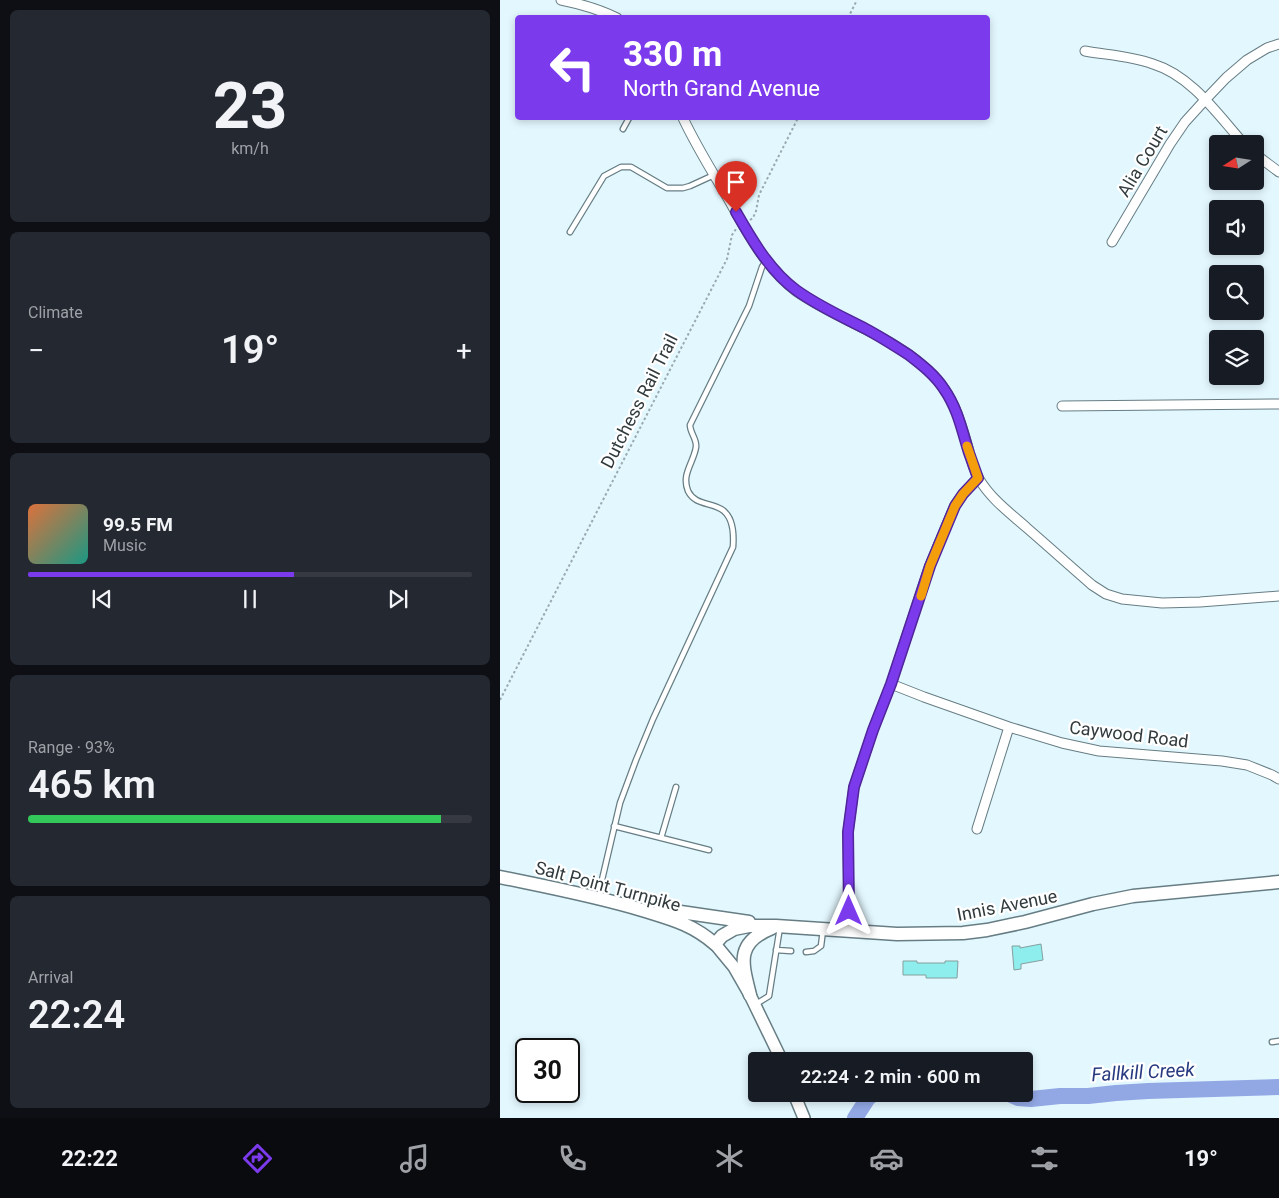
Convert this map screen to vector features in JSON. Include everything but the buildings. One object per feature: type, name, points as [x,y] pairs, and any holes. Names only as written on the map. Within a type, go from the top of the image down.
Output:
[{"type":"main road","name":"Salt Point Turnpike","points":[[500,876],[600,898],[690,926],[704,934],[715,944]]},
{"type":"main road","name":"Innis Avenue","points":[[715,944],[722,936],[734,929],[748,926],[778,926],[897,934],[964,933],[1025,922],[1093,904],[1133,896],[1279,882]]},
{"type":"main road","points":[[614,902],[778,926]]},
{"type":"main road","points":[[752,1000],[744,969],[744,952],[750,940],[761,932],[778,926]]},
{"type":"street","points":[[561,0],[583,4],[612,15]]},
{"type":"street","name":"Alia Court","points":[[1112,242],[1185,122],[1226,78],[1248,60],[1267,48],[1279,44]]},
{"type":"street","points":[[1085,51],[1136,59],[1155,64],[1174,74],[1205,100],[1236,135]]},
{"type":"street","points":[[683,120],[743,224],[778,274],[795,290],[869,330],[899,349],[934,376],[957,410],[978,478],[1005,509],[1092,585],[1106,594],[1122,599],[1162,603],[1279,596]]},
{"type":"street","points":[[1264,161],[1279,172]]},
{"type":"street","points":[[1062,406],[1279,404]]},
{"type":"street","points":[[849,931],[848,832],[854,787],[930,566],[955,506],[978,478]]},
{"type":"street","name":"Caywood Road","points":[[891,684],[1009,727],[1062,743],[1099,751],[1222,761],[1247,765],[1279,779]]},
{"type":"street","points":[[977,829],[1009,727]]},
{"type":"street","name":"Salt Point Turnpike","points":[[715,944],[734,967],[778,1052]]},
{"type":"street","points":[[797,1102],[804,1118]]},
{"type":"lane","points":[[623,129],[628,120]]},
{"type":"lane","points":[[570,232],[604,176],[621,167],[631,167],[667,188],[683,188],[714,175]]},
{"type":"lane","points":[[600,898],[601,884],[620,803],[653,718],[733,547],[732,526],[722,509],[698,501],[692,497],[688,490],[686,474],[696,447],[696,441],[690,431],[690,425],[749,306],[762,268],[767,260]]},
{"type":"lane","points":[[661,838],[676,788]]},
{"type":"lane","points":[[614,826],[709,850]]},
{"type":"lane","points":[[752,1000],[769,996],[778,926]]},
{"type":"lane","points":[[806,952],[814,951],[821,946],[823,929]]},
{"type":"lane","points":[[776,950],[791,952]]},
{"type":"lane","points":[[1272,1042],[1279,1042]]},
{"type":"path","points":[[850,15],[857,0]]},
{"type":"path","name":"Dutchess Rail Trail","points":[[500,700],[726,259],[733,232],[754,215],[759,195],[797,120]]},
{"type":"waterway","name":"Fallkill Creek","points":[[1033,1099],[1148,1091],[1279,1087]]},
{"type":"waterway","name":"Fallkill Creek","points":[[855,1118],[865,1102]]},
{"type":"slow traffic","points":[[921,596],[930,566],[955,506],[978,478],[967,446]]},
{"type":"route","points":[[736,212],[767,260],[778,274],[795,290],[869,330],[899,349],[934,376],[957,410],[978,478],[955,506],[930,566],[854,787],[848,832],[849,911]]}]
